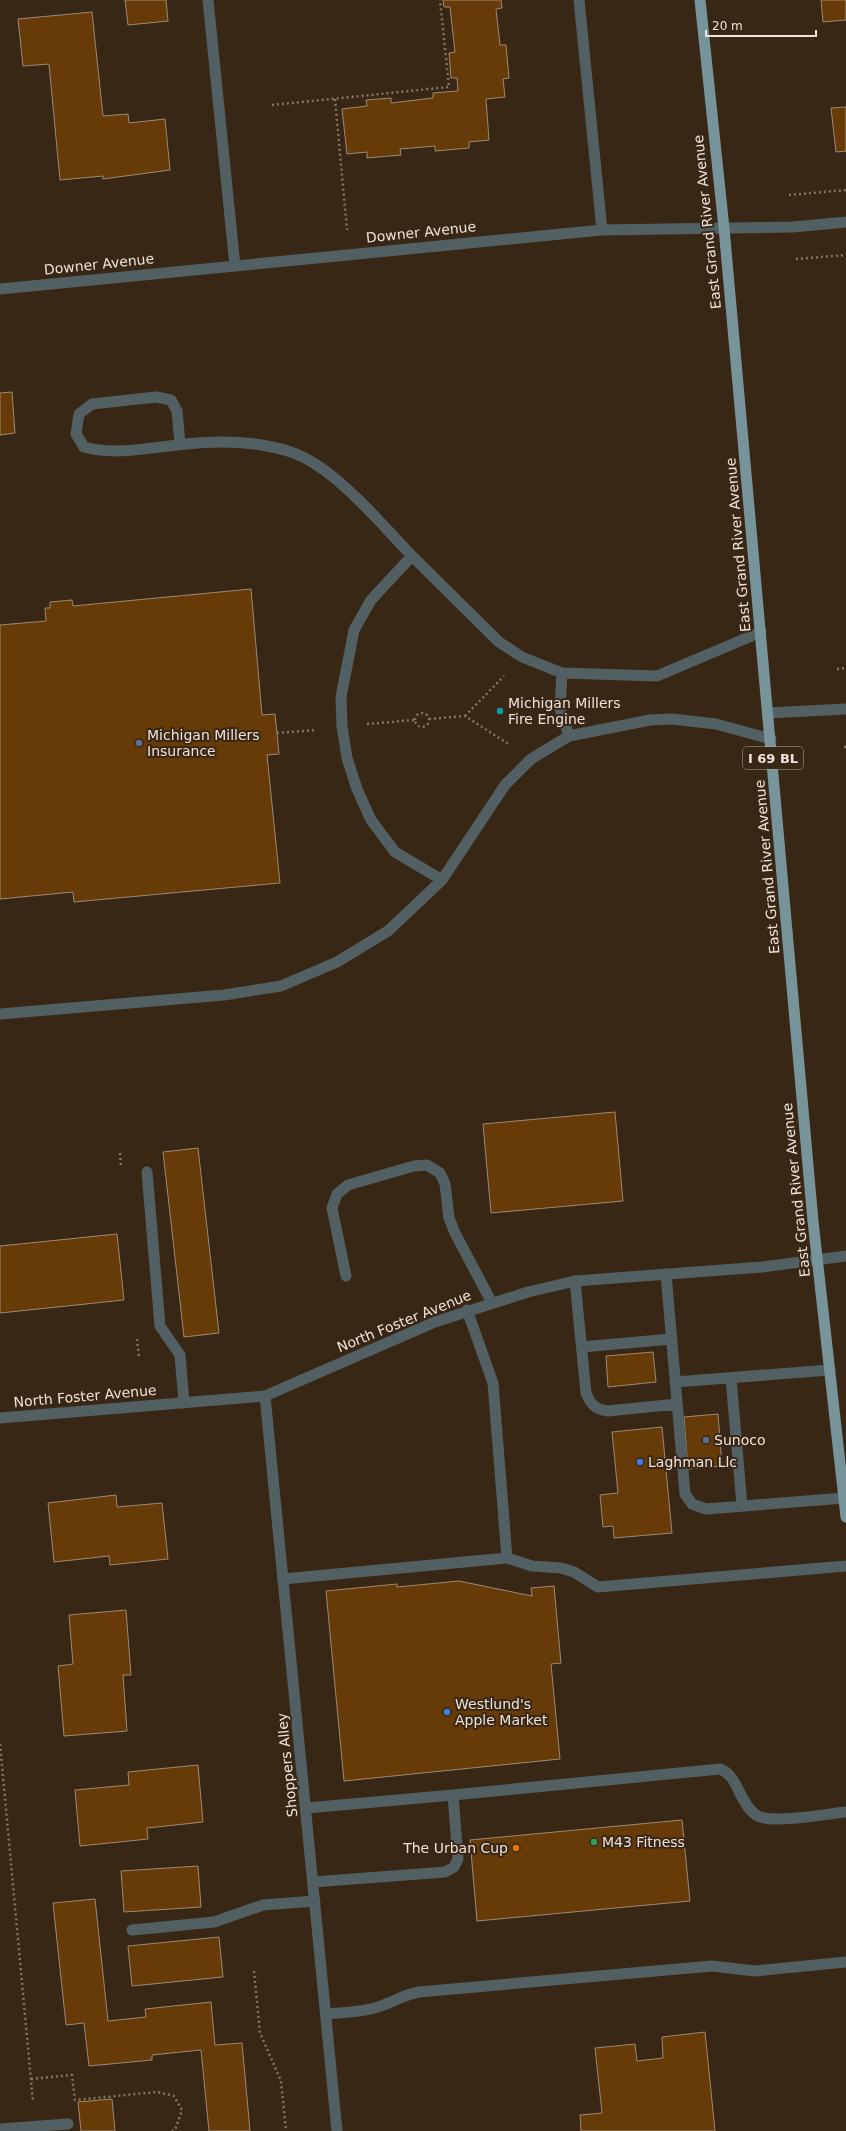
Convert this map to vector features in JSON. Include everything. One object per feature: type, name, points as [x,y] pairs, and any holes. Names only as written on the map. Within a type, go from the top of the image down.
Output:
[{"type":"main road","name":"East Grand River Avenue","points":[[700,0],[724,228],[818,1260],[846,1516]]},
{"type":"street","points":[[208,0],[235,266]]},
{"type":"street","points":[[579,0],[602,230]]},
{"type":"street","name":"Downer Avenue","points":[[0,289],[602,230],[793,227],[846,222]]},
{"type":"street","points":[[180,444],[177,411],[171,400],[156,397],[92,404],[78,414],[76,434],[84,448],[100,452],[218,441],[256,444],[292,453],[320,467],[344,486],[499,642],[522,657],[562,673],[657,676],[761,632]]},
{"type":"street","points":[[412,556],[371,600],[354,630],[342,697],[342,726],[347,758],[357,789],[371,820],[395,852],[442,880]]},
{"type":"street","points":[[562,673],[560,709],[569,736]]},
{"type":"street","points":[[768,713],[846,709]]},
{"type":"street","points":[[0,1014],[224,995],[281,986],[337,962],[388,930],[442,880],[505,785],[531,760],[569,736],[650,720],[672,719],[716,724],[771,738]]},
{"type":"street","points":[[346,1276],[332,1208],[337,1194],[348,1185],[414,1166],[427,1165],[440,1173],[445,1184],[449,1218],[455,1233],[492,1303]]},
{"type":"street","points":[[147,1172],[160,1326],[180,1355],[184,1403]]},
{"type":"street","name":"North Foster Avenue","points":[[0,1418],[265,1396],[428,1325],[467,1310],[528,1292],[575,1282],[762,1267],[846,1256]]},
{"type":"street","points":[[666,1274],[685,1494],[692,1504],[706,1509],[844,1498]]},
{"type":"street","points":[[575,1282],[586,1393],[590,1404],[597,1410],[608,1411],[677,1404]]},
{"type":"street","points":[[467,1310],[493,1383],[507,1558]]},
{"type":"street","points":[[582,1347],[671,1339]]},
{"type":"street","points":[[675,1382],[830,1370]]},
{"type":"street","points":[[731,1378],[742,1506]]},
{"type":"street","name":"Shoppers Alley","points":[[265,1396],[307,1808],[337,2131]]},
{"type":"street","points":[[283,1579],[507,1558],[532,1566],[561,1568],[574,1572],[598,1588],[846,1566]]},
{"type":"street","points":[[307,1808],[720,1769],[726,1771],[731,1776],[748,1809],[759,1817],[774,1819],[846,1812]]},
{"type":"street","points":[[313,1882],[445,1872],[454,1867],[458,1859],[453,1795]]},
{"type":"street","points":[[132,1930],[214,1922],[263,1905],[315,1901]]},
{"type":"street","points":[[327,2014],[370,2009],[386,2004],[403,1995],[419,1992],[712,1966],[755,1971],[846,1962]]},
{"type":"street","points":[[0,2129],[68,2124]]},
{"type":"path","points":[[272,106],[449,87],[440,0]]},
{"type":"path","points":[[335,99],[350,254]]},
{"type":"path","points":[[789,195],[846,190]]},
{"type":"path","points":[[796,259],[846,255]]},
{"type":"path","points":[[465,716],[522,657]]},
{"type":"path","points":[[837,669],[846,668]]},
{"type":"path","points":[[422,712],[427,715],[429,719],[424,727],[417,724],[414,720],[416,716],[422,712]]},
{"type":"path","points":[[429,719],[465,716],[531,760]]},
{"type":"path","points":[[0,1744],[35,2126]]},
{"type":"path","points":[[254,1970],[260,2033],[280,2081],[286,2131]]},
{"type":"path","points":[[31,2079],[72,2075],[75,2100],[157,2092],[174,2096],[182,2110],[175,2130],[171,2131]]},
{"type":"building","points":[[125,0],[166,0],[168,21],[128,25]]},
{"type":"building","points":[[443,0],[501,0],[502,8],[496,9],[500,45],[506,45],[509,78],[503,79],[505,97],[486,99],[489,140],[469,142],[469,148],[435,151],[435,146],[400,149],[401,155],[367,158],[367,152],[347,154],[342,109],[367,106],[366,100],[391,98],[391,103],[433,98],[433,93],[458,91],[457,78],[451,78],[449,53],[455,52],[450,7],[444,7]]},
{"type":"building","points":[[821,0],[846,0],[846,20],[823,22]]},
{"type":"building","points":[[92,12],[103,116],[128,114],[129,123],[165,119],[170,170],[103,179],[103,176],[60,180],[49,64],[23,66],[18,19]]},
{"type":"building","points":[[846,107],[846,151],[836,152],[831,108]]},
{"type":"building","points":[[12,392],[15,433],[0,435],[0,393]]},
{"type":"building","name":"Michigan Millers Insurance","points":[[251,589],[262,715],[275,714],[277,733],[279,754],[267,755],[280,883],[74,902],[73,892],[0,899],[0,625],[46,621],[45,608],[50,608],[50,602],[72,600],[73,606]]},
{"type":"building","points":[[615,1112],[623,1201],[491,1213],[483,1124]]},
{"type":"building","points":[[198,1148],[219,1333],[184,1337],[163,1152]]},
{"type":"building","points":[[117,1234],[124,1300],[0,1313],[0,1246]]},
{"type":"building","points":[[653,1352],[656,1382],[608,1387],[606,1356]]},
{"type":"building","points":[[718,1414],[722,1466],[688,1469],[684,1417]]},
{"type":"building","name":"Laghman Llc","points":[[662,1427],[672,1533],[614,1538],[613,1526],[603,1527],[600,1495],[618,1493],[612,1432]]},
{"type":"building","points":[[116,1495],[117,1507],[162,1503],[168,1559],[110,1565],[109,1556],[54,1562],[48,1503]]},
{"type":"building","name":"Westlund's Apple Market","points":[[459,1581],[532,1596],[531,1588],[554,1586],[561,1663],[551,1664],[560,1759],[344,1781],[326,1591],[397,1584],[397,1587]]},
{"type":"building","points":[[126,1610],[131,1675],[123,1675],[127,1731],[64,1736],[58,1666],[73,1664],[69,1615]]},
{"type":"building","points":[[198,1765],[203,1822],[147,1828],[148,1839],[80,1846],[75,1790],[129,1785],[128,1772]]},
{"type":"building","points":[[682,1820],[690,1901],[477,1921],[470,1840]]},
{"type":"building","points":[[198,1866],[201,1907],[124,1912],[121,1871]]},
{"type":"building","points":[[95,1899],[108,2021],[146,2017],[145,2009],[211,2002],[215,2045],[242,2043],[250,2131],[209,2131],[201,2050],[152,2055],[152,2060],[89,2066],[84,2023],[66,2025],[53,1903]]},
{"type":"building","points":[[219,1937],[223,1977],[132,1986],[128,1946]]},
{"type":"building","points":[[705,2032],[715,2131],[581,2131],[580,2115],[602,2113],[595,2048],[635,2044],[637,2061],[663,2058],[662,2037]]},
{"type":"building","points":[[112,2099],[115,2131],[81,2131],[78,2102]]},
{"type":"place","name":"Michigan Millers Fire Engine","points":[[500,711]]},
{"type":"place","name":"Michigan Millers Insurance","points":[[139,743]]},
{"type":"place","name":"Sunoco","points":[[706,1440]]},
{"type":"place","name":"Laghman Llc","points":[[640,1462]]},
{"type":"place","name":"Westlund's Apple Market","points":[[447,1712]]},
{"type":"place","name":"M43 Fitness","points":[[594,1842]]},
{"type":"place","name":"The Urban Cup","points":[[516,1848]]}]
